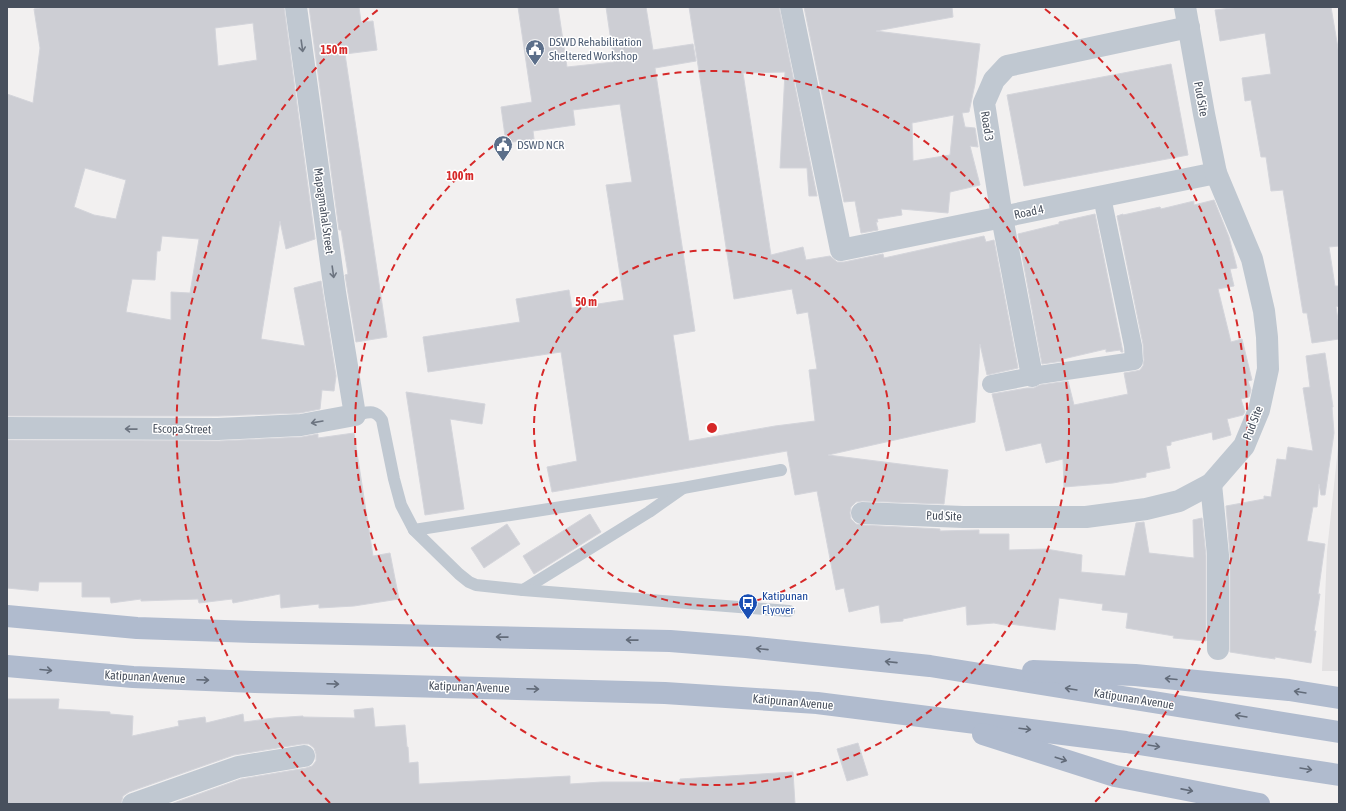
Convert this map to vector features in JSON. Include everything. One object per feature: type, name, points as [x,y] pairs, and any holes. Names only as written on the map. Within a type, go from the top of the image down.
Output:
[{"type":"main road","name":"Katipunan Avenue","points":[[7,616],[145,628],[670,641],[930,666],[1135,675],[1289,690],[1339,698]]},
{"type":"main road","name":"Katipunan Avenue","points":[[7,666],[133,677],[255,682],[665,693],[817,703],[1126,742],[1339,775]]},
{"type":"main road","name":"Katipunan Avenue","points":[[930,666],[1339,732]]},
{"type":"main road","name":"Katipunan Avenue","points":[[930,717],[1115,776],[1259,804]]},
{"type":"street","name":"Mapagmahal Street","points":[[296,7],[335,292],[355,415]]},
{"type":"street","name":"Road 4","points":[[791,7],[841,250],[1216,173]]},
{"type":"street","name":"Pud Site","points":[[862,513],[963,517],[1086,517],[1146,509],[1179,501],[1211,484],[1244,446],[1259,410],[1268,369],[1264,310],[1252,259],[1216,173],[1187,17]]},
{"type":"street","name":"Road 3","points":[[1032,376],[1002,217],[984,103],[994,80],[1007,66],[1187,17]]},
{"type":"street","points":[[991,384],[1032,376],[1134,361],[1133,346],[1102,196]]},
{"type":"street","name":"Escopa Street","points":[[7,428],[218,430],[301,425],[355,415]]},
{"type":"street","points":[[1211,484],[1218,555],[1218,649]]},
{"type":"street","points":[[133,804],[238,767],[304,756]]},
{"type":"lane","points":[[355,415],[372,412],[379,414],[382,420],[394,480],[401,505],[414,530],[469,582],[476,585],[523,590],[788,611]]},
{"type":"lane","points":[[414,530],[683,488],[781,470]]},
{"type":"lane","points":[[523,590],[650,512],[683,488]]},
{"type":"shaded area","points":[[1339,438],[1339,671],[1322,671],[1327,551]]},
{"type":"building","points":[[46,7],[284,7],[315,239],[286,249],[280,221],[261,339],[305,346],[294,288],[321,281],[336,376],[334,391],[322,390],[320,409],[300,413],[218,416],[7,416],[7,94],[33,103],[40,48],[34,9]],"holes":[[[253,23],[257,60],[218,66],[215,28]],[[85,168],[126,180],[116,219],[94,215],[74,207]],[[162,236],[199,239],[190,293],[171,292],[171,320],[126,312],[132,279],[155,280],[157,251],[160,251]]]},
{"type":"building","points":[[309,7],[359,7],[361,22],[373,21],[377,50],[345,54],[387,337],[356,342],[345,275],[348,274],[341,230],[339,230]]},
{"type":"building","points":[[518,7],[558,7],[567,67],[614,62],[606,7],[646,7],[653,50],[693,44],[696,61],[655,68],[695,331],[673,335],[689,441],[775,426],[815,421],[809,370],[817,369],[808,312],[797,314],[792,289],[734,299],[689,7],[779,7],[817,196],[809,196],[807,168],[780,168],[785,72],[743,73],[771,255],[803,247],[806,260],[830,256],[837,262],[844,262],[883,254],[884,258],[984,236],[986,242],[994,240],[1018,368],[987,375],[980,344],[975,422],[828,455],[948,470],[944,504],[862,501],[856,502],[851,507],[851,519],[856,524],[862,525],[940,529],[940,531],[979,530],[979,534],[1009,534],[1009,550],[1046,549],[1082,555],[1081,572],[1125,576],[1136,523],[1144,522],[1149,553],[1194,558],[1193,520],[1202,518],[1206,556],[1206,641],[1173,638],[1174,636],[1126,628],[1128,613],[1102,610],[1103,604],[1059,598],[1055,630],[994,623],[967,625],[966,606],[903,619],[903,621],[881,623],[879,605],[849,612],[844,588],[836,590],[817,491],[795,495],[787,451],[552,492],[547,467],[577,461],[561,352],[428,372],[423,337],[520,322],[516,299],[569,290],[572,308],[624,300],[606,185],[632,182],[620,104],[573,110],[575,125],[533,131],[534,139],[506,143],[501,107],[532,102]]},
{"type":"building","points":[[804,7],[952,7],[953,17],[876,31],[980,44],[975,84],[969,112],[962,113],[965,127],[975,128],[978,147],[970,146],[980,185],[950,192],[948,213],[901,209],[902,215],[877,219],[878,222],[876,222],[878,230],[861,233],[855,201],[844,202]],"holes":[[[954,115],[950,155],[913,161],[912,123]]]},
{"type":"building","points":[[1239,7],[1331,7],[1339,54],[1339,246],[1329,247],[1335,286],[1339,286],[1339,306],[1336,307],[1339,326],[1339,339],[1312,343],[1307,313],[1303,313],[1283,190],[1271,191],[1266,157],[1261,157],[1251,100],[1245,101],[1242,78],[1271,74],[1265,33],[1220,41],[1215,10]]},
{"type":"building","points":[[1171,64],[1188,155],[1024,186],[1007,95]]},
{"type":"building","points":[[1214,200],[1229,237],[1237,268],[1230,269],[1234,286],[1218,289],[1231,342],[1242,339],[1252,380],[1248,381],[1251,390],[1249,397],[1241,399],[1245,412],[1243,415],[1227,419],[1231,435],[1213,440],[1212,432],[1171,442],[1171,445],[1166,446],[1170,468],[1146,473],[1146,477],[1113,483],[1064,487],[1063,459],[1046,463],[1041,443],[1006,451],[992,394],[1068,381],[1074,405],[1128,394],[1124,373],[1140,370],[1143,366],[1143,344],[1117,216],[1160,207],[1161,209],[1194,201],[1194,205]]},
{"type":"building","points":[[1095,214],[1123,352],[1120,350],[1106,352],[1106,349],[1063,359],[1063,361],[1042,364],[1018,234],[1059,224],[1059,222]]},
{"type":"building","points":[[1325,353],[1333,407],[1334,433],[1325,495],[1321,495],[1319,484],[1317,507],[1313,507],[1307,541],[1325,544],[1318,594],[1320,594],[1314,631],[1316,631],[1311,663],[1230,652],[1230,555],[1226,506],[1264,499],[1264,496],[1271,497],[1277,459],[1286,460],[1288,447],[1313,451],[1303,388],[1310,387],[1306,356]]},
{"type":"building","points":[[406,392],[485,404],[482,424],[450,419],[464,509],[425,515]]},
{"type":"building","points":[[354,433],[373,556],[390,553],[399,599],[354,606],[319,608],[319,604],[281,608],[280,594],[233,603],[232,599],[199,603],[198,599],[141,601],[141,599],[111,603],[110,597],[82,597],[82,582],[39,582],[38,591],[7,588],[7,440],[219,441],[302,437],[318,434],[318,438]]},
{"type":"building","points":[[590,514],[601,532],[534,574],[523,556]]},
{"type":"building","points":[[507,524],[520,544],[484,568],[471,548]]},
{"type":"building","points":[[8,699],[59,699],[58,709],[110,712],[110,714],[133,716],[132,736],[179,726],[178,721],[205,717],[206,723],[243,714],[244,722],[303,716],[355,718],[354,710],[373,708],[375,727],[405,725],[409,763],[418,762],[419,784],[570,776],[570,784],[602,782],[680,782],[680,779],[793,772],[795,804],[171,804],[241,779],[312,766],[316,761],[314,748],[309,744],[302,744],[234,755],[129,792],[123,796],[121,804],[7,804]]},
{"type":"building","points":[[858,743],[868,775],[847,781],[837,749]]},
{"type":"place","name":"DSWD Rehabilitation Sheltered Workshop","points":[[535,66]]},
{"type":"place","name":"DSWD NCR","points":[[503,162]]},
{"type":"place","name":"Katipunan Flyover","points":[[748,620]]}]
